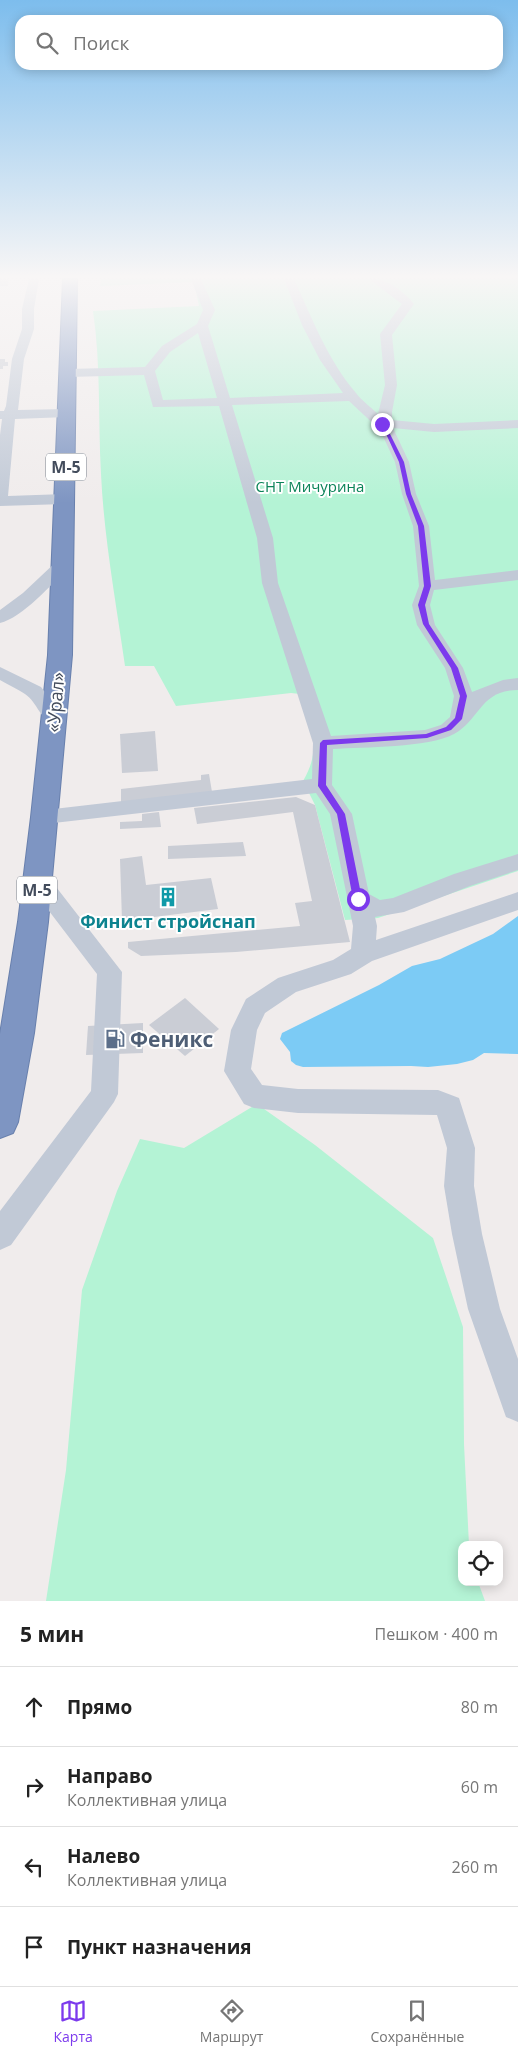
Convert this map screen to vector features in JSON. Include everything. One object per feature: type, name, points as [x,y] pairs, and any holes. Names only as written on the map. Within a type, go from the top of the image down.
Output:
[{"type":"highway","name":"«Урал»","points":[[0,1122],[9,1034],[38,880],[60,655],[68,354]]},
{"type":"street","points":[[20,354],[13,406],[4,415],[0,500],[65,499]]},
{"type":"street","points":[[68,373],[149,370],[162,354]]},
{"type":"street","points":[[210,354],[265,538],[270,583],[323,743],[322,786],[341,814],[365,926],[363,954]]},
{"type":"street","points":[[323,354],[352,397],[386,425],[434,428],[518,424]]},
{"type":"street","points":[[388,354],[391,384],[385,412],[386,425],[402,462],[409,494],[421,526],[427,586],[421,605],[426,624],[454,668],[464,696],[459,719]]},
{"type":"street","points":[[149,370],[158,404],[352,397]]},
{"type":"street","points":[[4,415],[67,413]]},
{"type":"street","points":[[0,618],[29,597],[63,564]]},
{"type":"street","points":[[427,586],[518,575]]},
{"type":"street","points":[[0,673],[34,691],[54,717]]},
{"type":"street","points":[[323,743],[427,736],[448,729],[480,694],[510,684],[518,684]]},
{"type":"street","points":[[45,817],[322,786]]},
{"type":"street","points":[[358,899],[377,909],[396,906],[462,880],[518,862]]},
{"type":"street","points":[[0,1235],[104,1094],[110,972],[38,880]]},
{"type":"street","points":[[518,901],[363,954],[342,967],[286,986],[255,1006],[244,1030],[237,1071],[254,1096],[280,1100],[438,1102],[449,1107],[462,1148],[459,1186],[467,1234],[484,1309],[518,1405]]},
{"type":"green space","name":"СНТ Мичурина","points":[[97,354],[518,354],[518,871],[378,918],[345,920],[315,805],[303,781],[312,758],[313,738],[300,694],[291,693],[176,706],[154,666],[125,666],[105,522],[100,453]]},
{"type":"green space","points":[[257,1104],[315,1145],[433,1238],[463,1327],[464,1444],[469,1541],[458,1541],[458,1586],[479,1586],[485,1601],[46,1601],[66,1470],[82,1290],[117,1191],[140,1139],[184,1148]]},
{"type":"water","points":[[518,916],[518,1054],[484,1053],[473,1060],[457,1064],[428,1067],[303,1067],[291,1061],[290,1052],[280,1039],[282,1033],[379,985],[412,966],[440,959],[493,934]]},
{"type":"building","points":[[0,359],[5,359],[5,362],[8,362],[8,366],[3,366],[3,369],[0,369]]},
{"type":"building","points":[[155,731],[158,771],[122,773],[120,734]]},
{"type":"building","points":[[209,774],[212,792],[121,802],[121,789],[201,780],[201,775]]},
{"type":"building","points":[[296,797],[315,805],[350,942],[236,952],[141,956],[128,948],[128,942],[300,926],[295,903],[312,901],[293,812],[197,824],[194,808]]},
{"type":"building","points":[[159,812],[161,827],[120,829],[120,822],[142,821],[142,814]]},
{"type":"building","points":[[243,842],[246,856],[168,859],[168,846]]},
{"type":"building","name":"Финист стройснап","points":[[142,856],[146,885],[211,878],[218,909],[122,921],[120,859]]},
{"type":"building","points":[[185,998],[219,1029],[185,1056],[149,1025]]},
{"type":"building","name":"Феникс","points":[[143,1023],[143,1053],[86,1055],[88,1026]]},
{"type":"place","name":"Финист стройснап","points":[[168,897]]},
{"type":"place","name":"Феникс","points":[[115,1039]]},
{"type":"route","points":[[358,899],[341,814],[322,786],[323,743],[427,736],[448,729],[459,719],[464,696],[454,668],[426,624],[421,605],[427,586],[421,526],[409,494],[402,462],[386,428],[382,424]]}]
